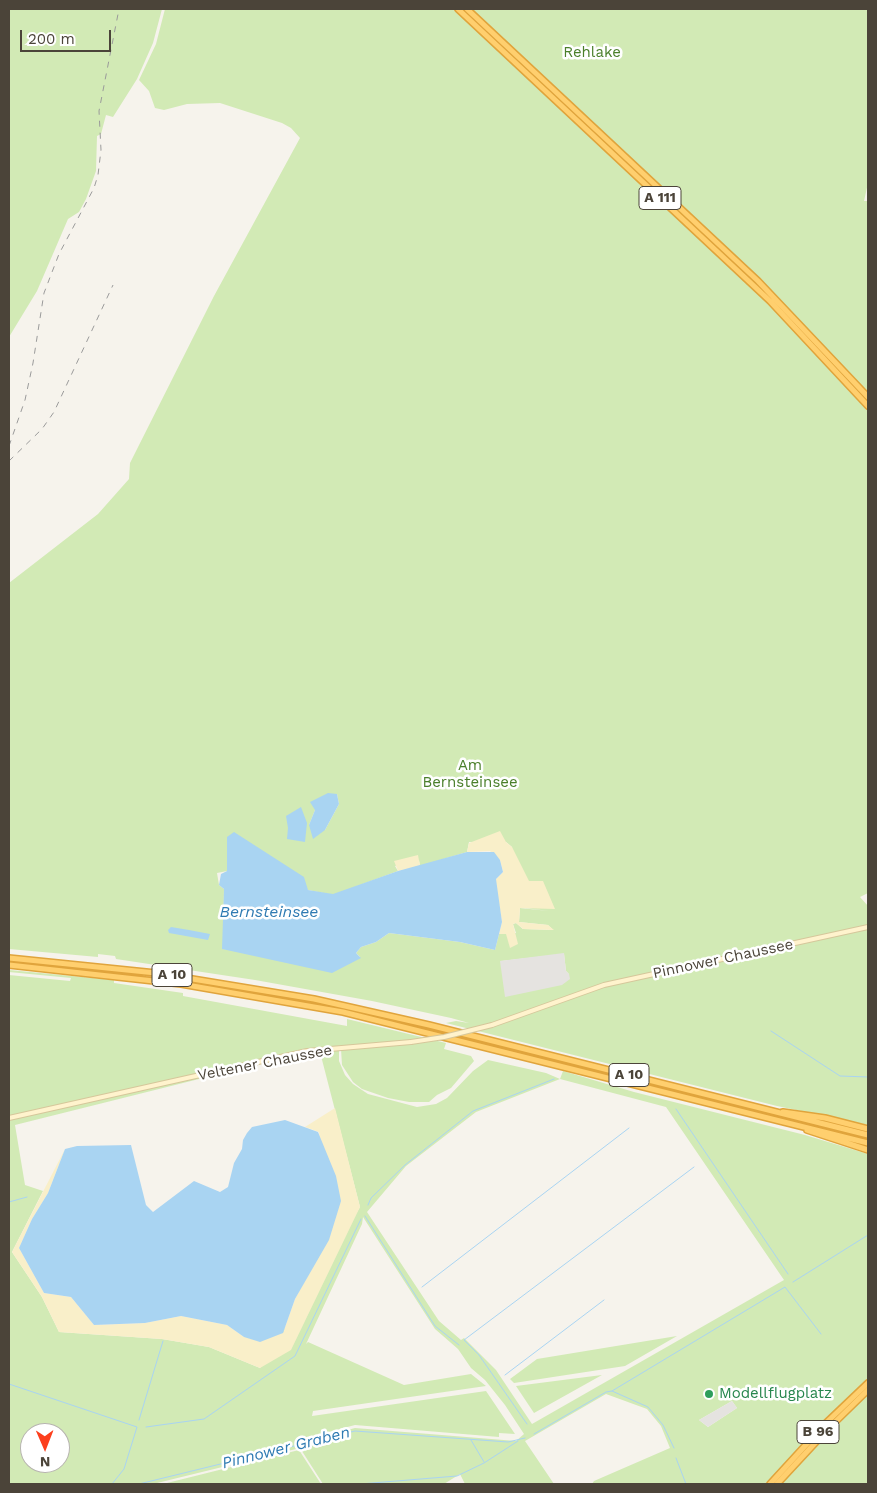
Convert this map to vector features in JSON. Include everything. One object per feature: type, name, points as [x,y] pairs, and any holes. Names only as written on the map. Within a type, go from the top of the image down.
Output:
[{"type":"highway","name":"A 111","points":[[458,9],[760,291],[824,356],[868,406]]},
{"type":"highway","name":"A 111","points":[[467,9],[758,281],[868,397]]},
{"type":"highway","name":"A 10","points":[[9,958],[166,974],[314,999],[429,1025],[868,1135]]},
{"type":"highway","name":"A 10","points":[[9,965],[141,978],[311,1006],[415,1029],[868,1143]]},
{"type":"highway","points":[[761,1109],[818,1116],[868,1128]]},
{"type":"highway","points":[[790,1123],[826,1138],[868,1150]]},
{"type":"highway","name":"B 96","points":[[770,1484],[826,1423],[868,1383]]},
{"type":"highway","name":"B 96","points":[[777,1484],[829,1428],[868,1390]]},
{"type":"main road","name":"Pinnower Chaussee","points":[[578,993],[868,927]]},
{"type":"main road","name":"Veltener Chaussee","points":[[9,1118],[307,1051],[411,1042],[444,1037],[492,1025],[578,993]]},
{"type":"green space","points":[[9,9],[162,9],[153,43],[137,79],[113,117],[106,115],[101,134],[97,136],[96,171],[86,199],[79,212],[68,219],[37,291],[9,337]]},
{"type":"green space","points":[[165,9],[868,9],[868,183],[864,201],[868,201],[868,893],[860,897],[868,906],[868,1125],[777,1106],[446,1023],[456,1021],[469,1023],[451,1018],[372,1001],[255,980],[116,959],[115,956],[98,954],[98,957],[9,949],[9,583],[98,514],[129,479],[130,463],[214,296],[300,138],[291,128],[282,123],[220,103],[187,104],[164,110],[155,108],[149,91],[139,80],[156,44]],"holes":[[[337,794],[339,804],[325,830],[309,825],[315,810]],[[227,838],[308,890],[333,895],[398,871],[395,866],[419,860],[420,866],[467,852],[469,842],[506,842],[512,847],[517,907],[549,911],[520,908],[519,922],[548,925],[553,930],[523,929],[516,923],[513,924],[516,933],[499,934],[495,950],[460,942],[389,933],[376,942],[361,947],[356,953],[360,957],[223,949],[224,889],[219,885],[217,873],[227,871]],[[564,954],[566,971],[569,974],[501,961]]]},
{"type":"green space","points":[[9,970],[114,980],[114,983],[183,993],[183,996],[347,1026],[347,1019],[446,1043],[444,1049],[471,1056],[474,1061],[451,1088],[437,1095],[429,1102],[409,1102],[388,1098],[362,1089],[353,1082],[342,1065],[341,1049],[310,1052],[287,1057],[15,1125],[25,1185],[43,1191],[12,1252],[42,1297],[59,1332],[162,1339],[209,1347],[260,1368],[360,1207],[320,1052],[339,1050],[339,1061],[345,1075],[353,1084],[368,1094],[417,1107],[436,1104],[447,1098],[473,1071],[488,1060],[546,1073],[560,1079],[563,1071],[634,1092],[805,1135],[868,1154],[868,1484],[592,1484],[594,1481],[670,1448],[661,1426],[647,1409],[606,1394],[525,1441],[554,1484],[465,1484],[460,1474],[444,1484],[323,1484],[300,1448],[153,1484],[9,1484],[9,975],[70,981],[71,978],[9,972]],"holes":[[[560,1079],[666,1107],[784,1280],[532,1424],[496,1370],[464,1338],[461,1340],[439,1321],[367,1212],[406,1166],[476,1112]],[[363,1217],[435,1329],[458,1349],[471,1368],[485,1380],[505,1405],[524,1434],[516,1441],[355,1428],[309,1440],[309,1437],[355,1425],[499,1437],[499,1433],[515,1434],[486,1391],[312,1416],[313,1411],[486,1386],[471,1374],[404,1385],[308,1342],[306,1344],[362,1224]],[[732,1401],[737,1408],[708,1427],[699,1420]]]},
{"type":"green space","points":[[429,1028],[868,1138],[868,1140],[428,1030]]},
{"type":"green space","points":[[677,1336],[625,1366],[514,1383],[510,1379],[537,1359]]},
{"type":"green space","points":[[602,1375],[534,1413],[516,1386]]},
{"type":"green space","points":[[299,1450],[321,1484],[163,1484]]},
{"type":"sand","points":[[500,831],[506,842],[512,847],[529,881],[543,881],[555,909],[520,908],[519,922],[548,925],[554,930],[523,929],[516,923],[513,924],[518,944],[510,948],[506,934],[499,934],[502,922],[496,879],[503,872],[500,860],[490,851],[467,852],[469,843]]},
{"type":"sand","points":[[418,855],[420,866],[398,871],[394,861]]},
{"type":"sand","points":[[335,1108],[360,1207],[291,1350],[260,1368],[209,1347],[162,1339],[59,1332],[42,1297],[12,1252],[65,1149],[48,1193],[32,1219],[19,1248],[44,1293],[71,1297],[94,1325],[145,1323],[181,1316],[227,1325],[244,1337],[283,1333],[295,1299],[331,1232],[319,1132],[305,1127]]},
{"type":"shaded area","points":[[564,953],[566,971],[570,979],[562,985],[505,997],[500,961]]},
{"type":"shaded area","points":[[732,1401],[737,1408],[708,1427],[699,1420]]},
{"type":"water","points":[[328,793],[337,794],[339,804],[325,830],[313,839],[309,825],[315,810],[310,802]]},
{"type":"water","points":[[301,807],[307,823],[305,842],[287,839],[286,816]]},
{"type":"water","name":"Bernsteinsee","points":[[234,832],[304,877],[308,890],[333,894],[398,871],[467,852],[494,852],[500,860],[503,872],[496,879],[502,922],[495,950],[460,942],[389,933],[376,942],[361,947],[356,953],[361,958],[332,973],[222,949],[224,889],[219,885],[221,874],[227,871],[227,837]]},
{"type":"water","points":[[171,927],[210,934],[208,940],[169,933],[168,930]]},
{"type":"water","points":[[285,1120],[318,1132],[336,1176],[341,1201],[329,1240],[295,1299],[283,1333],[260,1342],[244,1337],[227,1325],[181,1316],[145,1323],[94,1325],[71,1297],[44,1293],[19,1248],[32,1219],[48,1193],[65,1149],[77,1146],[131,1145],[146,1205],[153,1212],[194,1181],[220,1192],[228,1187],[234,1163],[242,1149],[243,1140],[252,1127]]},
{"type":"waterway","points":[[771,1031],[840,1076],[868,1077]]},
{"type":"waterway","points":[[368,1205],[371,1198],[405,1165],[473,1111],[554,1079]]},
{"type":"waterway","points":[[676,1109],[788,1274]]},
{"type":"waterway","points":[[422,1287],[629,1128]]},
{"type":"waterway","points":[[527,1424],[479,1355],[464,1340],[694,1167]]},
{"type":"waterway","points":[[9,1202],[27,1197]]},
{"type":"waterway","points":[[365,1216],[435,1326],[459,1345]]},
{"type":"waterway","points":[[146,1427],[204,1419],[295,1356],[361,1219]]},
{"type":"waterway","points":[[793,1282],[868,1235]]},
{"type":"waterway","points":[[612,1391],[785,1287],[821,1334]]},
{"type":"waterway","points":[[505,1375],[604,1300]]},
{"type":"waterway","points":[[139,1420],[163,1341]]},
{"type":"waterway","points":[[9,1384],[137,1427],[124,1469],[112,1484]]},
{"type":"waterway","name":"Pinnower Graben","points":[[534,1434],[606,1392],[612,1391],[648,1407],[663,1425],[674,1448]]},
{"type":"waterway","name":"Pinnower Graben","points":[[139,1484],[355,1431],[508,1442],[525,1438]]},
{"type":"waterway","points":[[471,1440],[484,1462]]},
{"type":"waterway","points":[[360,1484],[457,1476],[484,1463],[518,1441]]},
{"type":"waterway","name":"Pinnower Graben","points":[[676,1458],[686,1484]]},
{"type":"railway","points":[[9,446],[25,400],[44,293],[59,254],[94,188],[98,175],[101,150],[99,111],[119,9]]},
{"type":"railway","points":[[9,461],[42,429],[54,412],[113,285]]},
{"type":"place","name":"Modellflugplatz","points":[[709,1394]]},
{"type":"park label","name":"Rehlake","points":[[592,53]]},
{"type":"park label","name":"Am Bernsteinsee","points":[[470,774]]}]
